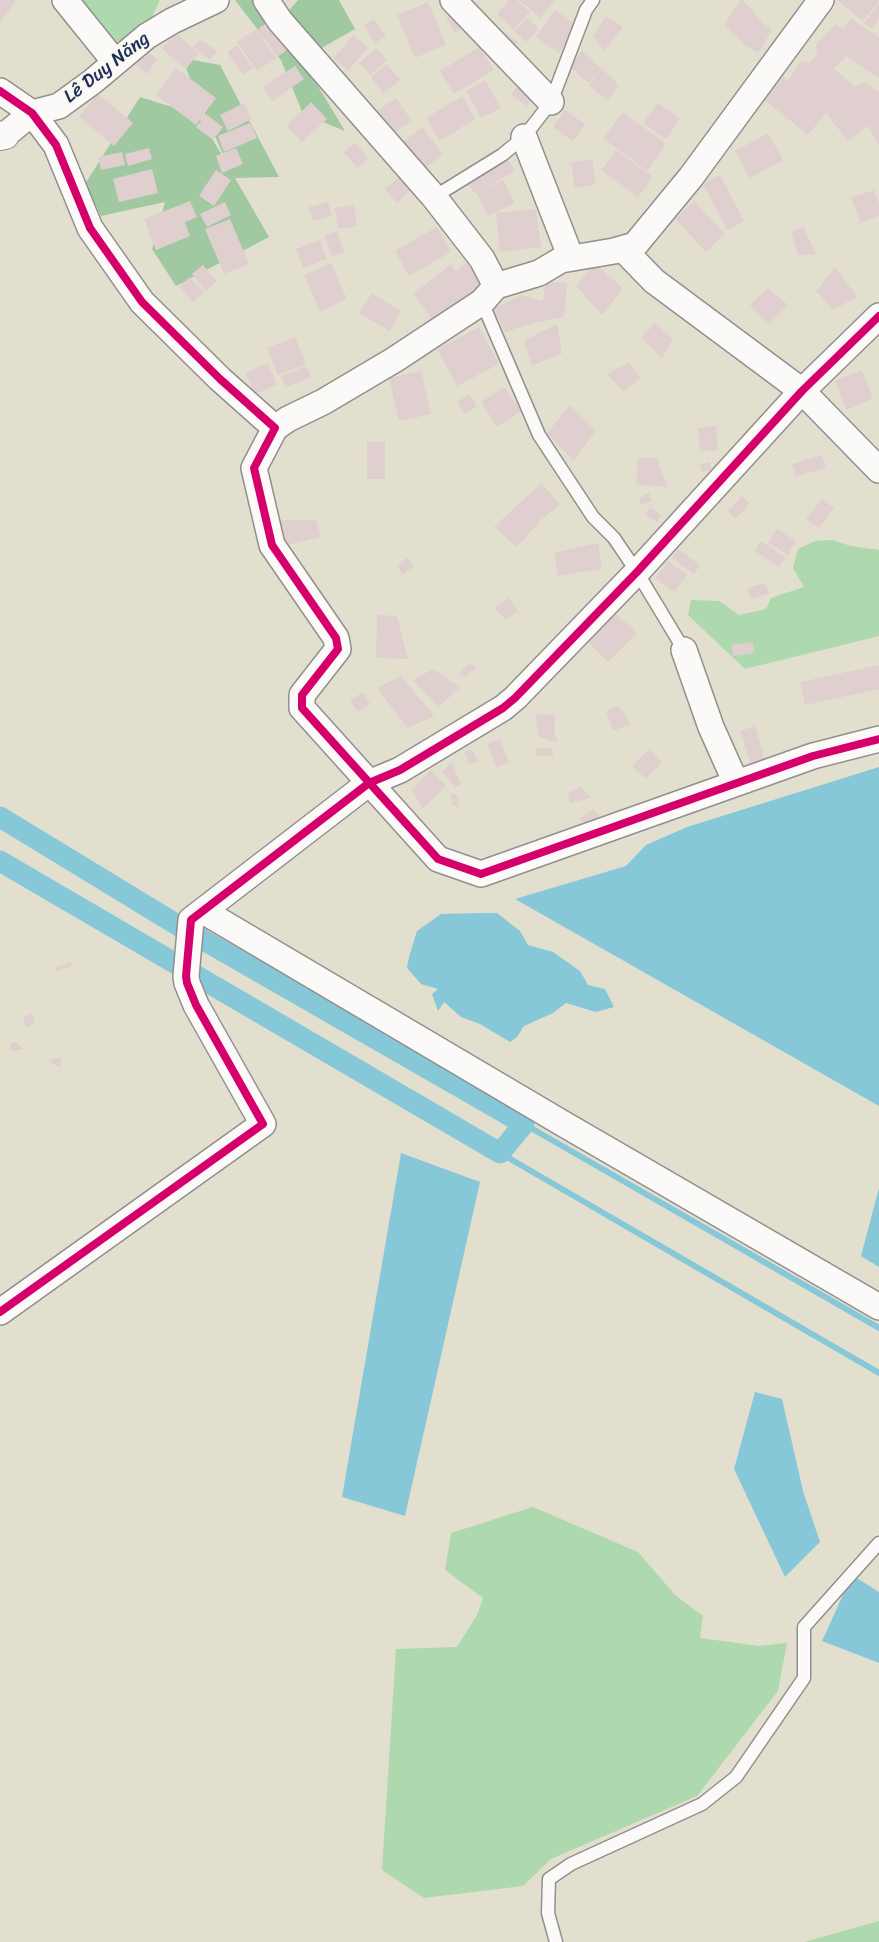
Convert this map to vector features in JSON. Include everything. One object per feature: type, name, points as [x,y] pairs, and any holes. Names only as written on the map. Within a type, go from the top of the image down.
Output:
[{"type":"street","points":[[65,0],[115,62]]},
{"type":"street","name":"Lê Duy Năng","points":[[3,136],[32,113],[58,106],[92,82],[147,36],[172,21],[216,0]]},
{"type":"street","points":[[266,0],[280,21],[434,197],[482,259],[489,294]]},
{"type":"street","points":[[453,0],[551,102]]},
{"type":"street","points":[[821,0],[691,177],[635,245],[561,260],[539,273],[489,294],[394,360],[323,402],[288,418],[275,428],[254,468],[272,545],[336,638],[338,649],[302,695],[302,708],[438,859],[481,874],[813,756],[879,738]]},
{"type":"street","points":[[0,91],[32,113],[56,144],[71,186],[90,228],[142,302],[220,379],[275,428]]},
{"type":"street","points":[[524,137],[571,258]]},
{"type":"street","points":[[623,248],[654,281],[802,391],[879,470]]},
{"type":"street","points":[[0,1312],[264,1124],[196,1005],[186,976],[197,915],[369,783],[400,770],[503,708],[637,572],[802,391],[879,316]]},
{"type":"street","points":[[684,650],[711,727],[736,783]]},
{"type":"street","points":[[197,915],[562,1123],[879,1307]]},
{"type":"lane","points":[[434,197],[502,155],[524,137],[551,102],[586,10],[593,0]]},
{"type":"lane","points":[[489,294],[539,435],[593,517],[614,538],[637,572],[684,650]]},
{"type":"lane","points":[[556,1942],[548,1913],[549,1879],[571,1864],[702,1804],[736,1777],[804,1678],[804,1627],[879,1544]]},
{"type":"green space","points":[[55,0],[160,0],[148,26],[133,37],[115,42],[78,34],[64,21]]},
{"type":"green space","points":[[235,0],[266,0],[345,131],[303,114],[281,60]]},
{"type":"green space","points":[[298,0],[339,0],[355,29],[313,53],[280,21]]},
{"type":"green space","points":[[182,58],[220,65],[279,177],[235,178],[269,237],[176,286],[152,249],[165,202],[101,216],[85,184],[140,97],[198,115],[229,167]]},
{"type":"green space","points":[[833,540],[851,546],[879,550],[879,636],[745,669],[688,615],[691,600],[719,601],[739,615],[766,609],[771,598],[804,587],[793,568],[798,549],[815,541]]},
{"type":"green space","points":[[533,1507],[638,1552],[675,1595],[703,1616],[700,1638],[759,1646],[787,1643],[778,1691],[697,1796],[551,1859],[523,1886],[424,1898],[382,1870],[396,1649],[457,1647],[477,1615],[483,1598],[445,1570],[451,1533]]},
{"type":"green space","points":[[879,1921],[879,1942],[804,1942]]},
{"type":"water","points":[[879,767],[879,1106],[515,899],[626,866],[646,845],[687,827]]},
{"type":"water","points":[[497,913],[520,931],[528,945],[553,952],[580,971],[588,985],[605,989],[614,1007],[596,1012],[566,1003],[553,1013],[524,1026],[517,1037],[510,1042],[480,1024],[461,1017],[444,1002],[438,1011],[432,994],[438,989],[421,984],[407,968],[417,931],[441,914]]},
{"type":"water","points":[[401,1153],[480,1182],[405,1516],[342,1497]]},
{"type":"water","points":[[879,1188],[879,1267],[861,1256]]},
{"type":"water","points":[[755,1392],[782,1399],[803,1491],[820,1542],[785,1577],[734,1469]]},
{"type":"water","points":[[852,1575],[879,1592],[879,1663],[822,1641]]},
{"type":"building","points":[[0,0],[16,0],[0,23]]},
{"type":"building","points":[[509,0],[517,0],[530,12],[514,30],[497,14]]},
{"type":"building","points":[[519,0],[556,0],[540,18]]},
{"type":"building","points":[[740,0],[743,0],[764,24],[772,30],[758,53],[745,45],[724,25]]},
{"type":"building","points":[[837,0],[879,0],[879,1],[863,21]]},
{"type":"building","points":[[428,2],[446,45],[415,58],[397,15]]},
{"type":"building","points":[[879,3],[879,19],[872,29],[864,23]]},
{"type":"building","points":[[555,10],[578,26],[559,53],[536,37]]},
{"type":"building","points":[[457,11],[467,25],[455,33],[446,18]]},
{"type":"building","points":[[606,16],[623,27],[604,51],[593,36]]},
{"type":"building","points":[[527,18],[539,29],[526,42],[514,31]]},
{"type":"building","points":[[374,19],[386,36],[375,43],[364,26]]},
{"type":"building","points":[[851,19],[879,37],[879,78],[846,56],[834,69],[855,86],[864,82],[879,92],[879,144],[867,126],[848,141],[826,113],[808,135],[761,97],[780,74],[788,81],[801,61],[810,63],[817,53],[816,45],[836,24],[844,29]]},
{"type":"building","points":[[268,22],[287,50],[277,57],[258,29]]},
{"type":"building","points":[[256,29],[276,58],[257,71],[237,42]]},
{"type":"building","points":[[176,33],[199,53],[186,69],[162,49]]},
{"type":"building","points":[[505,33],[518,42],[512,50],[499,41]]},
{"type":"building","points":[[353,35],[368,48],[348,71],[334,58]]},
{"type":"building","points":[[200,39],[217,51],[210,60],[193,47]]},
{"type":"building","points":[[237,45],[253,68],[243,75],[227,52]]},
{"type":"building","points":[[140,47],[157,59],[147,74],[130,61]]},
{"type":"building","points":[[479,47],[494,70],[454,94],[440,71]]},
{"type":"building","points":[[376,48],[387,61],[370,75],[359,63]]},
{"type":"building","points":[[582,51],[601,68],[589,83],[569,66]]},
{"type":"building","points":[[387,64],[400,80],[383,93],[371,77]]},
{"type":"building","points":[[295,66],[304,79],[273,101],[263,87]]},
{"type":"building","points":[[176,68],[216,98],[196,125],[156,95]]},
{"type":"building","points":[[601,68],[619,85],[608,100],[589,86]]},
{"type":"building","points":[[485,80],[501,108],[481,118],[466,91]]},
{"type":"building","points":[[520,83],[535,95],[527,106],[511,95]]},
{"type":"building","points":[[98,94],[133,123],[114,146],[79,117]]},
{"type":"building","points":[[462,96],[475,119],[440,141],[426,118]]},
{"type":"building","points":[[396,98],[412,121],[390,136],[374,113]]},
{"type":"building","points":[[311,102],[327,119],[302,142],[287,126]]},
{"type":"building","points":[[244,103],[252,119],[228,131],[220,115]]},
{"type":"building","points":[[658,103],[680,119],[666,139],[643,123]]},
{"type":"building","points":[[565,110],[585,124],[573,141],[553,127]]},
{"type":"building","points":[[623,112],[666,144],[647,171],[603,138]]},
{"type":"building","points":[[206,114],[223,127],[213,140],[196,127]]},
{"type":"building","points":[[250,123],[257,138],[224,152],[218,136]]},
{"type":"building","points":[[423,127],[443,155],[425,168],[404,141]]},
{"type":"building","points":[[768,133],[783,160],[750,178],[735,151]]},
{"type":"building","points":[[355,143],[368,158],[357,168],[344,152]]},
{"type":"building","points":[[149,148],[152,159],[128,166],[125,154]]},
{"type":"building","points":[[236,148],[243,164],[222,173],[216,156]]},
{"type":"building","points":[[616,150],[653,177],[638,197],[601,170]]},
{"type":"building","points":[[122,152],[125,165],[101,170],[98,157]]},
{"type":"building","points":[[506,156],[515,171],[479,192],[503,180],[515,203],[488,216],[477,193],[475,194],[466,179]]},
{"type":"building","points":[[592,159],[596,184],[575,188],[571,163]]},
{"type":"building","points":[[152,169],[158,193],[119,202],[113,179]]},
{"type":"building","points":[[216,170],[231,180],[214,206],[199,196]]},
{"type":"building","points":[[404,173],[415,186],[397,203],[385,189]]},
{"type":"building","points":[[720,175],[744,221],[727,230],[703,184]]},
{"type":"building","points":[[874,190],[879,203],[879,216],[861,223],[851,198]]},
{"type":"building","points":[[190,201],[197,217],[185,222],[190,236],[156,250],[144,219]]},
{"type":"building","points":[[694,201],[725,234],[706,252],[675,219]]},
{"type":"building","points":[[225,202],[231,215],[207,227],[200,214]]},
{"type":"building","points":[[328,202],[332,216],[313,221],[309,207]]},
{"type":"building","points":[[354,205],[357,226],[338,229],[335,208]]},
{"type":"building","points":[[536,209],[541,247],[500,252],[496,213]]},
{"type":"building","points":[[230,219],[249,264],[224,274],[205,229]]},
{"type":"building","points":[[803,226],[816,254],[798,255],[792,233]]},
{"type":"building","points":[[437,227],[451,252],[409,276],[395,251]]},
{"type":"building","points":[[337,231],[344,252],[332,256],[325,235]]},
{"type":"building","points":[[320,240],[327,259],[303,268],[296,249]]},
{"type":"building","points":[[331,263],[347,299],[320,311],[304,275]]},
{"type":"building","points":[[467,263],[484,286],[435,323],[413,294],[451,264],[456,271]]},
{"type":"building","points":[[594,263],[623,288],[602,315],[576,286]]},
{"type":"building","points":[[203,265],[217,281],[205,291],[192,274]]},
{"type":"building","points":[[835,267],[857,297],[833,310],[816,291]]},
{"type":"building","points":[[190,277],[204,292],[193,302],[179,287]]},
{"type":"building","points":[[546,281],[567,283],[564,317],[533,323],[505,332],[493,309],[521,295],[543,301]]},
{"type":"building","points":[[768,288],[788,305],[769,324],[750,305]]},
{"type":"building","points":[[372,293],[401,311],[390,331],[359,313]]},
{"type":"building","points":[[655,323],[673,339],[662,358],[641,338]]},
{"type":"building","points":[[557,324],[562,353],[532,366],[524,341]]},
{"type":"building","points":[[479,327],[499,364],[457,386],[437,349]]},
{"type":"building","points":[[295,337],[306,364],[278,375],[267,348]]},
{"type":"building","points":[[629,362],[641,378],[623,391],[607,374]]},
{"type":"building","points":[[268,363],[277,385],[255,394],[245,373]]},
{"type":"building","points":[[306,366],[311,377],[286,387],[281,376]]},
{"type":"building","points":[[862,370],[873,399],[846,410],[835,381]]},
{"type":"building","points":[[421,371],[431,414],[399,421],[389,378]]},
{"type":"building","points":[[504,387],[521,411],[497,427],[481,402]]},
{"type":"building","points":[[469,394],[477,406],[465,414],[457,402]]},
{"type":"building","points":[[570,405],[596,431],[574,461],[547,433]]},
{"type":"building","points":[[716,426],[718,450],[700,451],[698,428]]},
{"type":"building","points":[[367,442],[385,442],[385,479],[367,479]]},
{"type":"building","points":[[822,455],[826,468],[796,476],[792,464]]},
{"type":"building","points":[[638,458],[657,458],[667,487],[636,484]]},
{"type":"building","points":[[710,462],[711,470],[702,472],[700,464]]},
{"type":"building","points":[[541,483],[560,504],[541,520],[517,547],[494,527]]},
{"type":"building","points":[[649,493],[652,502],[641,504],[639,498]]},
{"type":"building","points":[[742,496],[750,503],[736,519],[728,511]]},
{"type":"building","points":[[822,499],[834,508],[819,528],[806,519]]},
{"type":"building","points":[[650,507],[661,515],[657,522],[645,515]]},
{"type":"building","points":[[272,520],[316,520],[321,537],[279,547]]},
{"type":"building","points":[[777,529],[796,541],[788,555],[768,542]]},
{"type":"building","points":[[761,541],[785,557],[779,567],[755,551]]},
{"type":"building","points":[[598,543],[602,569],[558,576],[554,553]]},
{"type":"building","points":[[678,549],[700,565],[694,574],[672,558]]},
{"type":"building","points":[[407,557],[414,566],[402,575],[398,565]]},
{"type":"building","points":[[668,561],[687,575],[674,592],[655,578]]},
{"type":"building","points":[[766,583],[769,594],[750,599],[747,588]]},
{"type":"building","points":[[509,598],[518,611],[506,620],[494,607]]},
{"type":"building","points":[[615,613],[637,633],[608,662],[583,637]]},
{"type":"building","points":[[377,615],[397,616],[408,659],[376,658]]},
{"type":"building","points":[[753,642],[754,653],[733,656],[731,645]]},
{"type":"building","points":[[469,664],[477,667],[465,677],[459,673]]},
{"type":"building","points":[[879,665],[879,689],[805,705],[800,682]]},
{"type":"building","points":[[433,669],[460,687],[439,707],[413,680]]},
{"type":"building","points":[[401,676],[434,716],[408,728],[377,688]]},
{"type":"building","points":[[363,692],[370,704],[358,712],[350,701]]},
{"type":"building","points":[[618,706],[631,724],[613,731],[606,711]]},
{"type":"building","points":[[535,714],[555,715],[554,733],[558,742],[539,737]]},
{"type":"building","points":[[755,726],[766,763],[752,768],[740,731]]},
{"type":"building","points":[[500,739],[509,762],[496,767],[487,744]]},
{"type":"building","points":[[552,747],[553,756],[536,756],[536,749]]},
{"type":"building","points":[[472,749],[478,762],[469,764],[464,752]]},
{"type":"building","points":[[649,749],[662,762],[646,779],[632,766]]},
{"type":"building","points":[[452,762],[461,785],[455,787],[442,771]]},
{"type":"building","points":[[431,770],[446,786],[423,808],[411,790]]},
{"type":"building","points":[[580,786],[591,798],[570,803],[568,794]]},
{"type":"building","points":[[451,794],[457,794],[459,807],[452,805]]},
{"type":"building","points":[[594,809],[603,822],[591,826],[579,819]]},
{"type":"building","points":[[72,962],[71,967],[56,971],[55,967]]},
{"type":"building","points":[[32,1014],[35,1023],[26,1027],[23,1017]]},
{"type":"building","points":[[16,1042],[23,1049],[13,1051],[9,1049],[11,1043]]},
{"type":"building","points":[[61,1057],[61,1067],[52,1064],[50,1060]]},
{"type":"waterway","points":[[0,817],[179,926],[524,1124],[500,1153],[0,861]]},
{"type":"waterway","points":[[524,1124],[879,1328]]},
{"type":"waterway","points":[[500,1153],[879,1373]]},
{"type":"cycle path","points":[[0,91],[32,113],[56,145],[90,228],[142,302],[220,379],[275,428],[254,468],[272,545],[336,638],[338,649],[302,695],[302,708],[438,859],[481,874],[813,756],[879,739]]},
{"type":"cycle path","points":[[0,1312],[263,1124],[196,1005],[187,983],[191,920],[369,783],[400,770],[503,708],[515,698],[637,572],[802,391],[879,316]]}]
